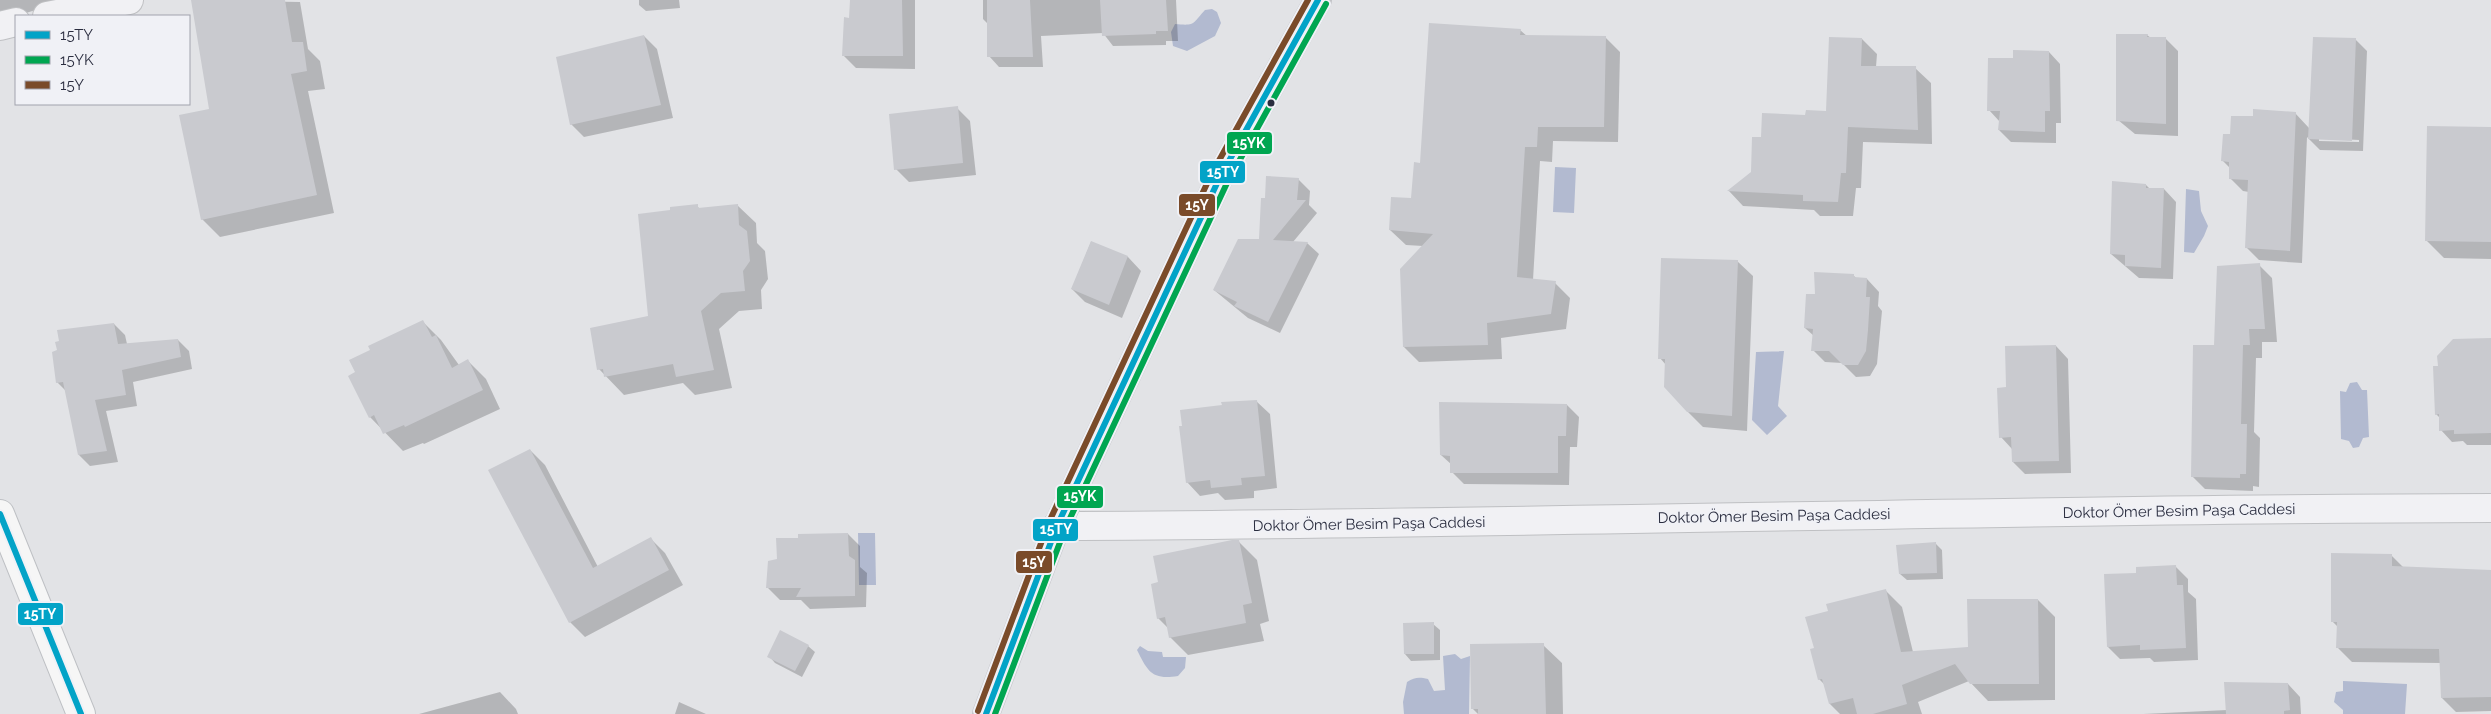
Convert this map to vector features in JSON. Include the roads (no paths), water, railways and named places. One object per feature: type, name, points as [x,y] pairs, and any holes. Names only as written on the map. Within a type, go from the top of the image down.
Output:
[{"type":"main road","points":[[0,514],[81,714]]},
{"type":"street","points":[[52,15],[130,0]]},
{"type":"street","points":[[986,714],[1058,526],[1219,179],[1318,0]]},
{"type":"street","points":[[0,26],[15,22]]},
{"type":"street","name":"Doktor Ömer Besim Paşa Caddesi","points":[[1058,526],[1326,525],[1778,516],[2491,508]]},
{"type":"water","points":[[1212,9],[1217,12],[1221,23],[1215,36],[1187,51],[1173,46],[1171,32],[1175,24],[1187,25],[1193,23],[1205,10]]},
{"type":"water","points":[[1555,167],[1576,168],[1574,213],[1553,212]]},
{"type":"water","points":[[2186,189],[2199,191],[2201,211],[2208,226],[2194,253],[2184,252]]},
{"type":"water","points":[[1784,351],[1778,406],[1787,416],[1767,435],[1752,420],[1756,352]]},
{"type":"water","points":[[2357,382],[2362,390],[2367,390],[2369,437],[2363,438],[2359,447],[2353,448],[2349,441],[2341,439],[2340,391],[2346,392],[2350,383]]},
{"type":"water","points":[[858,533],[875,533],[876,585],[859,585]]},
{"type":"water","points":[[1140,646],[1148,651],[1162,652],[1163,657],[1186,657],[1185,668],[1178,676],[1162,677],[1152,673],[1144,664],[1137,650]]},
{"type":"water","points":[[1455,654],[1461,659],[1470,656],[1469,714],[1404,714],[1403,702],[1407,682],[1417,678],[1428,679],[1434,691],[1445,690],[1443,656]]},
{"type":"water","points":[[2343,681],[2407,684],[2405,714],[2343,714],[2343,710],[2334,702],[2336,692],[2343,691]]}]
